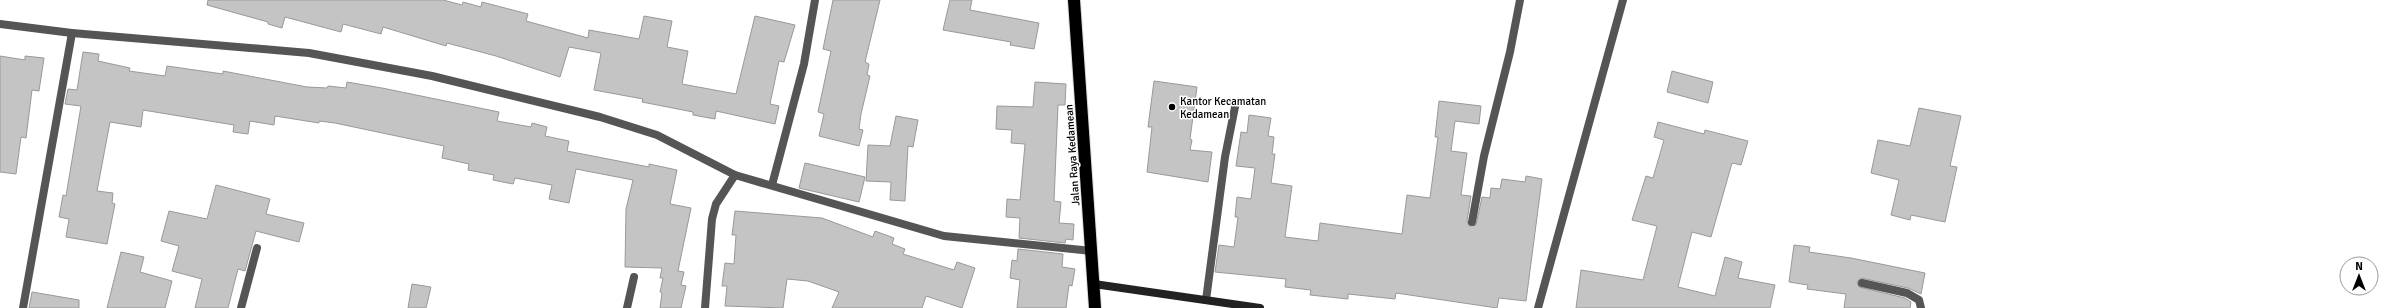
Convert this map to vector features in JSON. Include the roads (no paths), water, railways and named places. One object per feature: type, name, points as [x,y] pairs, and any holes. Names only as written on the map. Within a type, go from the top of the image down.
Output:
[{"type":"highway","name":"Jalan Raya Kedamean","points":[[1074,0],[1092,251],[1094,308]]},
{"type":"main road","points":[[1094,284],[1260,308]]},
{"type":"street","points":[[772,185],[804,64],[815,0]]},
{"type":"street","points":[[1472,222],[1487,142],[1510,52],[1520,0]]},
{"type":"street","points":[[1538,308],[1623,0]]},
{"type":"street","points":[[0,24],[72,33],[309,52],[432,76],[600,117],[657,135],[735,175],[944,236],[1092,251]]},
{"type":"street","points":[[23,308],[72,33]]},
{"type":"street","points":[[1206,300],[1225,157],[1235,107]]},
{"type":"street","points":[[705,308],[712,219],[716,204],[735,175]]},
{"type":"street","points":[[241,308],[257,248]]},
{"type":"street","points":[[627,308],[634,277]]},
{"type":"street","points":[[1862,283],[1907,293],[1919,300],[1921,308]]},
{"type":"place","name":"Kantor Kecamatan Kedamean","points":[[1172,107]]}]
